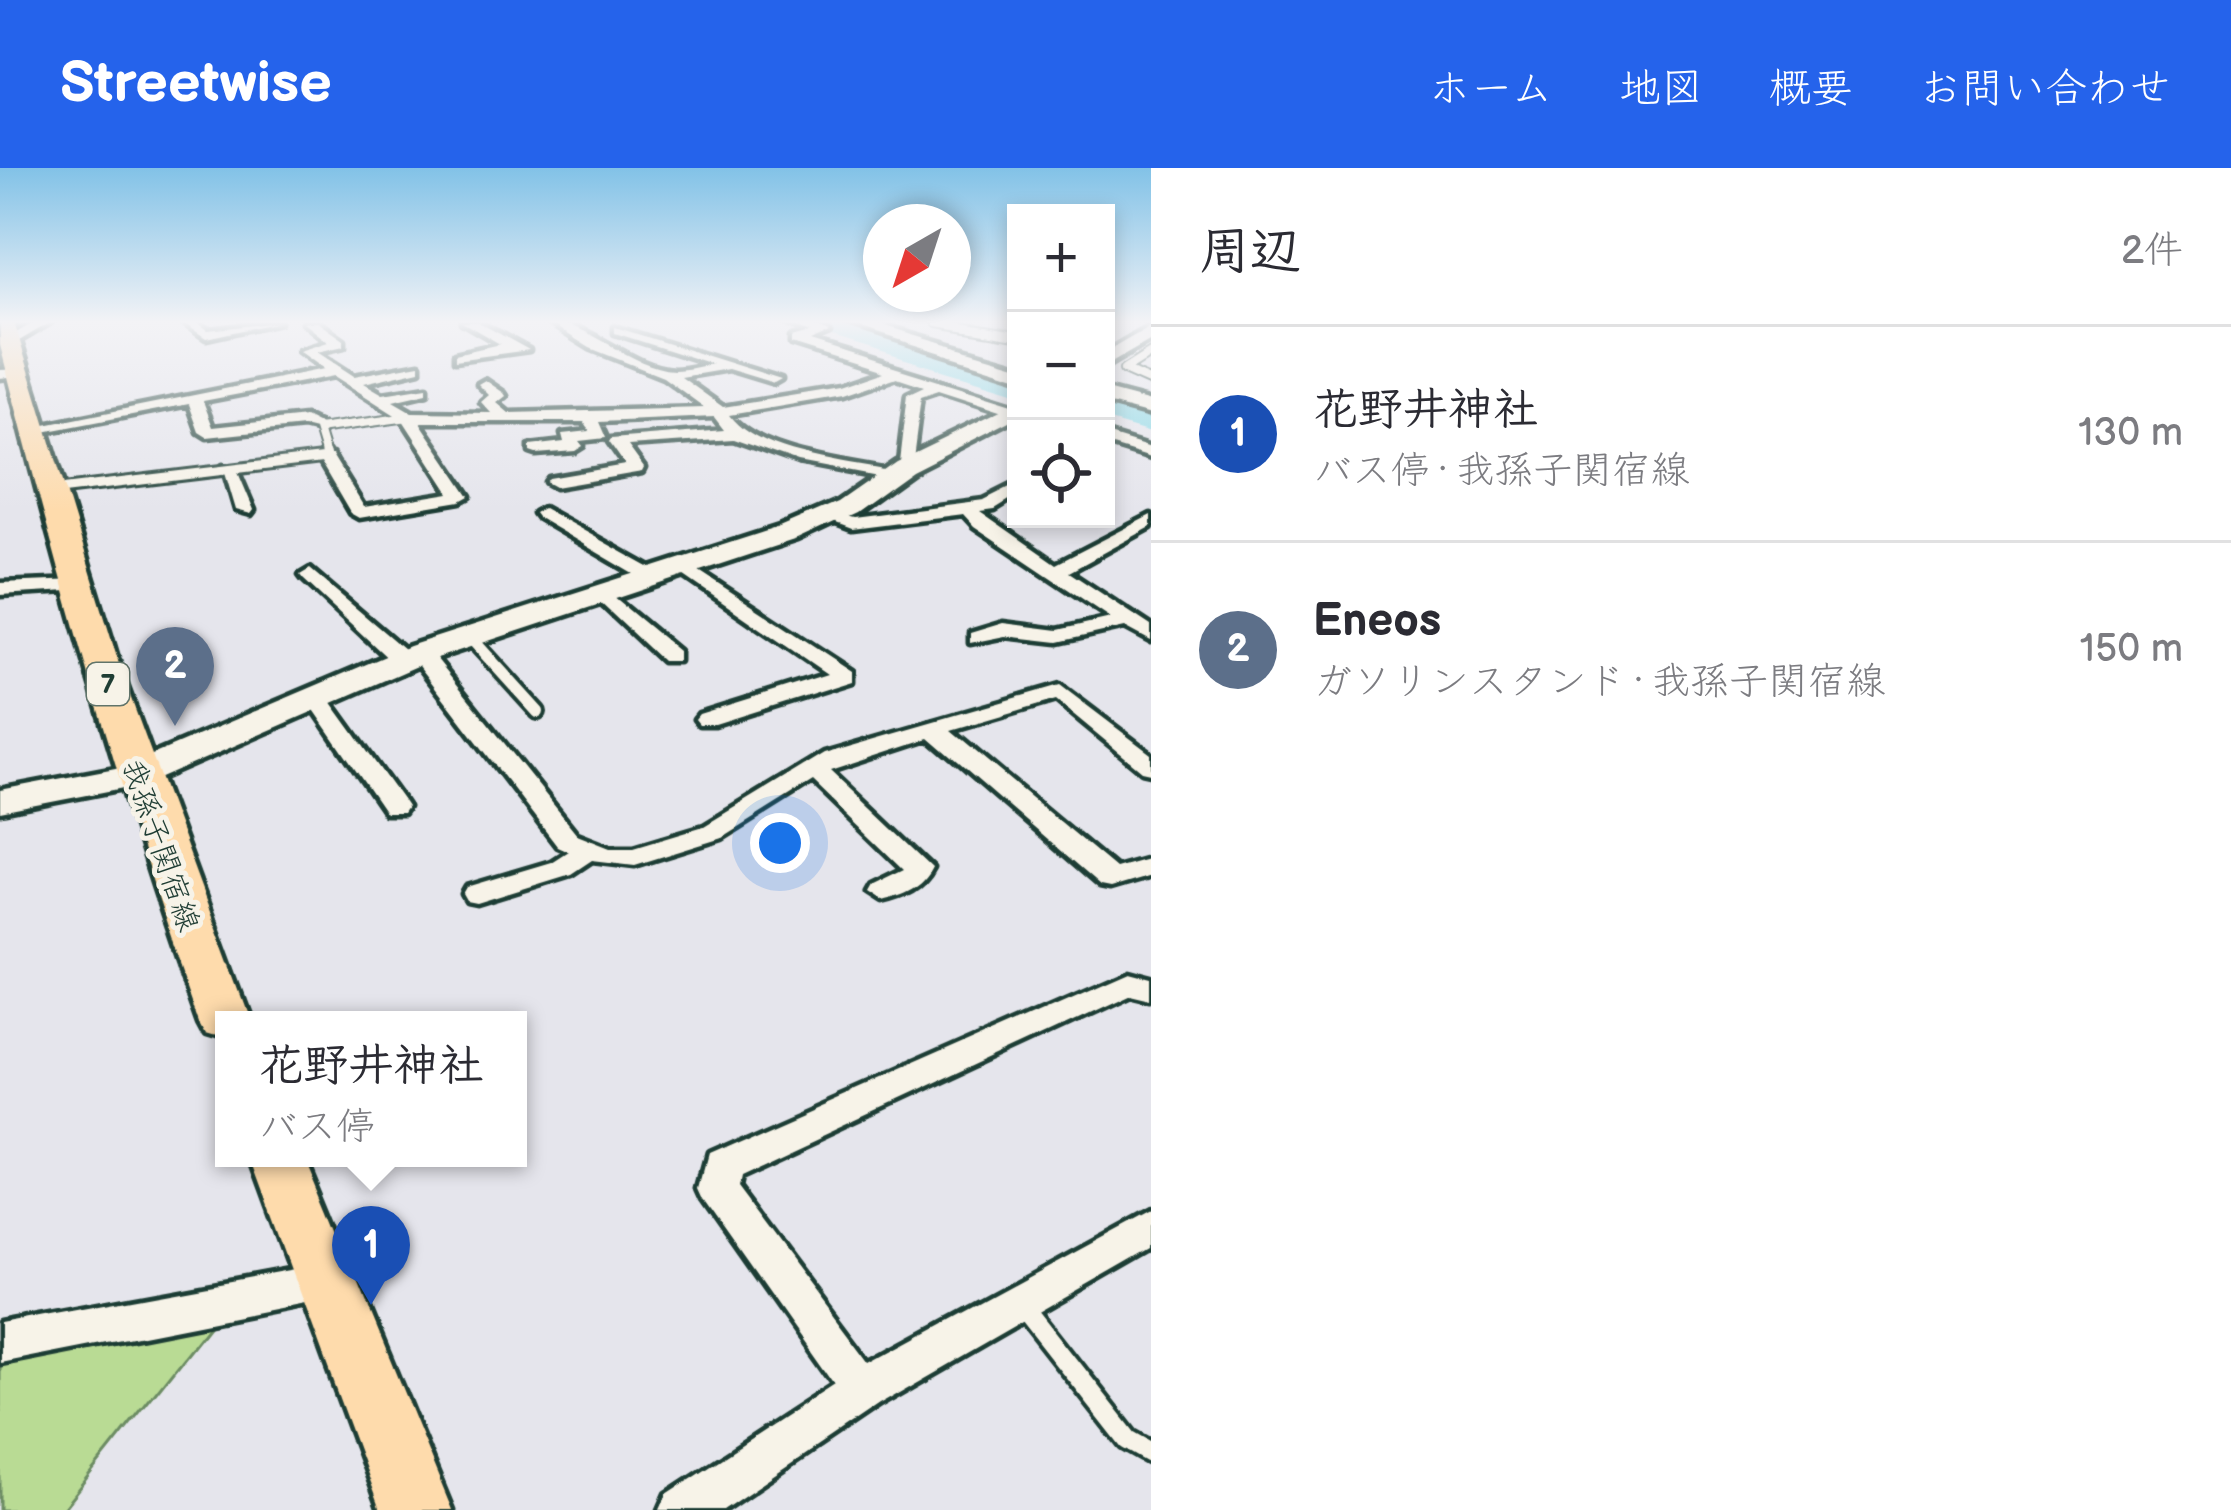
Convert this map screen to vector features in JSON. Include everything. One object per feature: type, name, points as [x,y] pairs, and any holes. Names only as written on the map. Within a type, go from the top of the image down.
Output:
[{"type":"main road","name":"我孫子関宿線","points":[[17,385],[170,880],[221,1011]]},
{"type":"main road","points":[[283,1167],[416,1510]]},
{"type":"street","points":[[33,428],[270,385]]},
{"type":"street","points":[[326,458],[358,513],[461,496],[409,417],[358,385]]},
{"type":"street","points":[[486,385],[499,396],[488,402],[503,416]]},
{"type":"street","points":[[682,385],[717,410],[736,434]]},
{"type":"street","points":[[409,417],[717,410],[823,400],[865,385]]},
{"type":"street","points":[[934,385],[1007,407]]},
{"type":"street","points":[[896,471],[914,394],[938,386]]},
{"type":"street","points":[[380,399],[422,390]]},
{"type":"street","points":[[1115,399],[1151,409]]},
{"type":"street","points":[[195,400],[207,432],[305,422],[318,429]]},
{"type":"street","points":[[0,801],[136,775],[411,657],[828,516],[896,471],[1007,415]]},
{"type":"street","points":[[536,449],[575,446],[568,437],[600,435],[588,416]]},
{"type":"street","points":[[555,482],[636,468],[617,442],[736,434],[804,459],[896,471]]},
{"type":"street","points":[[1115,442],[1151,453]]},
{"type":"street","points":[[229,470],[245,510]]},
{"type":"street","points":[[828,516],[851,523],[989,506],[1007,495]]},
{"type":"street","points":[[967,508],[1151,635]]},
{"type":"street","points":[[543,513],[653,577]]},
{"type":"street","points":[[1054,572],[1151,520]]},
{"type":"street","points":[[684,567],[844,676],[707,719]]},
{"type":"street","points":[[310,575],[411,657],[567,839],[587,851],[634,856],[713,832],[833,758],[1060,692],[1151,766]]},
{"type":"street","points":[[0,589],[79,586]]},
{"type":"street","points":[[601,593],[670,656]]},
{"type":"street","points":[[978,638],[1003,629],[1058,636],[1128,620]]},
{"type":"street","points":[[315,695],[394,807]]},
{"type":"street","points":[[932,728],[1110,879],[1151,868]]},
{"type":"street","points":[[816,770],[920,867],[913,880],[880,892]]},
{"type":"street","points":[[477,894],[561,868],[587,851]]},
{"type":"street","points":[[863,1390],[716,1188],[719,1166],[1128,981],[1151,987]]},
{"type":"street","points":[[683,1510],[863,1390],[1151,1228]]},
{"type":"street","points":[[0,1342],[304,1285],[325,1275]]},
{"type":"lane","points":[[51,491],[326,458],[318,429],[409,417]]},
{"type":"lane","points":[[469,636],[538,712]]},
{"type":"lane","points":[[1020,1302],[1128,1440],[1151,1454]]},
{"type":"green space","points":[[219,1312],[62,1510],[0,1510],[0,1361]]},
{"type":"waterway","points":[[1115,413],[1151,423]]},
{"type":"place","name":"Eneos","points":[[175,726]]},
{"type":"place","name":"花野井神社","points":[[371,1305]]}]
